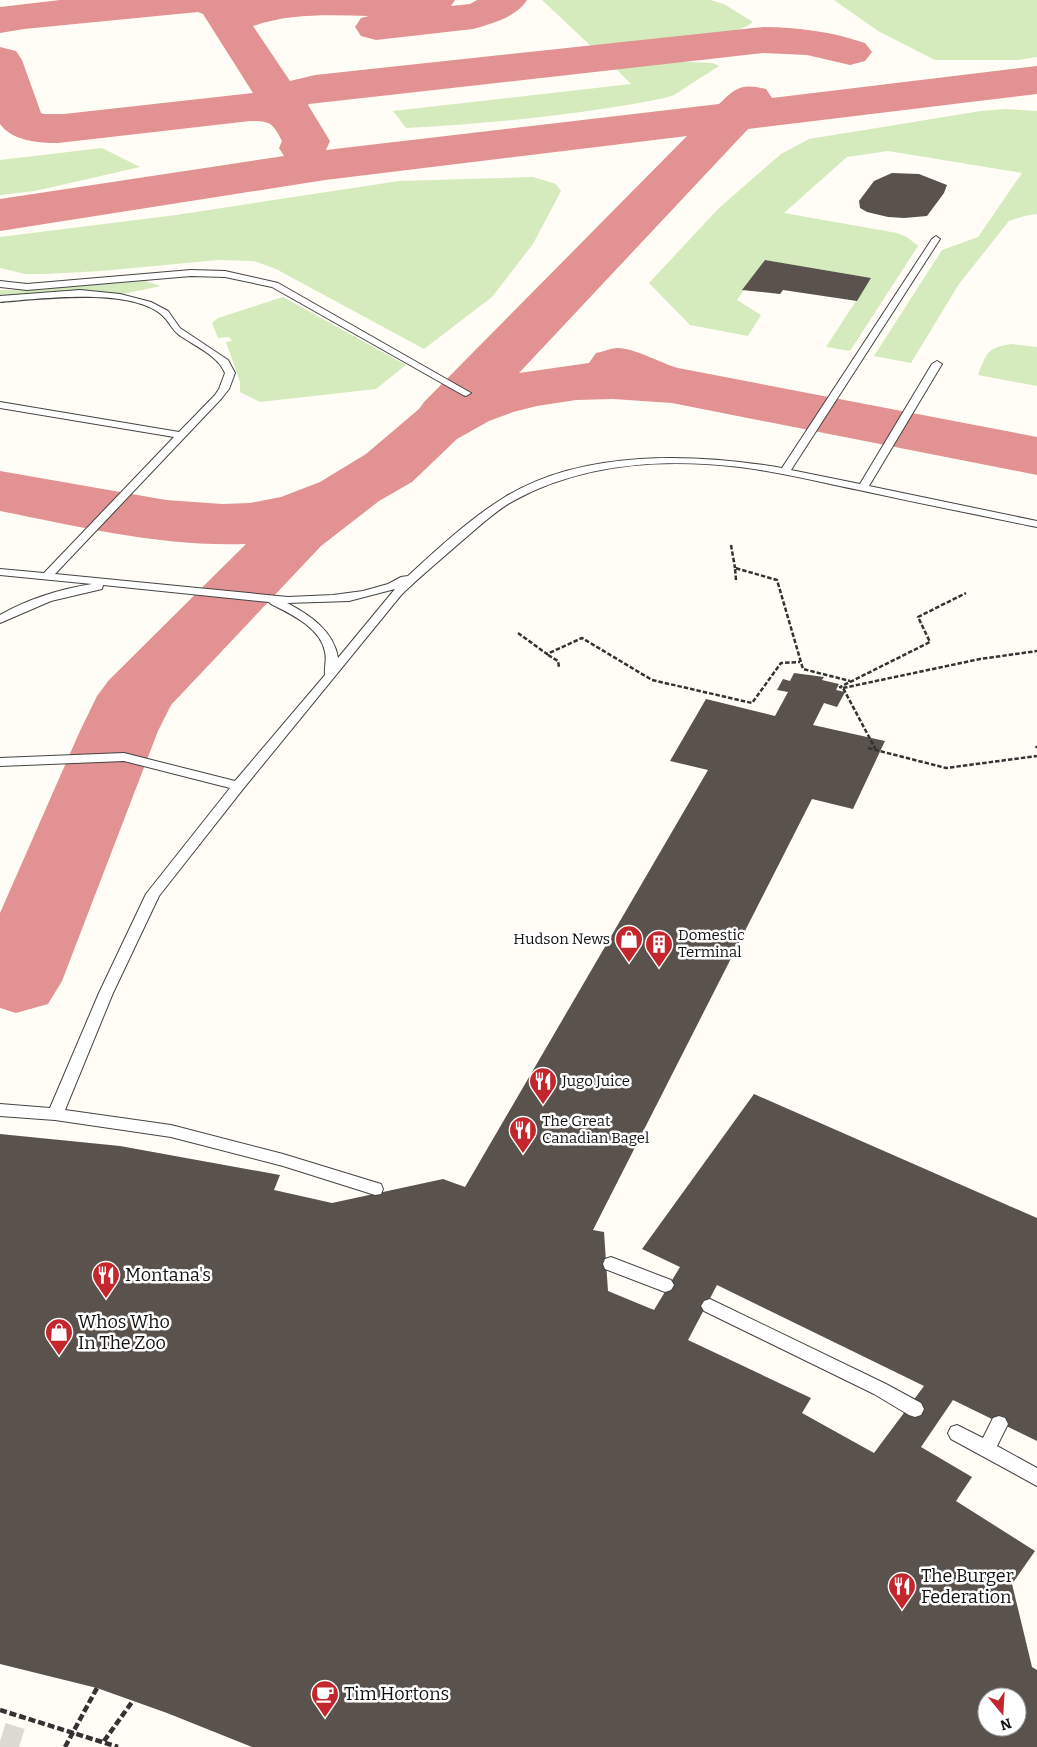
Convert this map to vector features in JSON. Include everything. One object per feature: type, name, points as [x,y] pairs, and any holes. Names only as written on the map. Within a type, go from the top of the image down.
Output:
[{"type":"lane","points":[[785,472],[936,239]]},
{"type":"lane","points":[[0,284],[27,287],[191,273],[225,274],[249,278],[276,285],[466,394]]},
{"type":"lane","points":[[0,299],[63,294],[101,295],[135,301],[164,313],[177,330],[225,362],[230,373],[224,389],[46,577]]},
{"type":"lane","points":[[864,488],[937,364]]},
{"type":"lane","points":[[0,405],[182,435]]},
{"type":"lane","points":[[55,1114],[106,993],[153,894],[238,786],[398,592],[423,568],[493,509],[528,489],[568,474],[613,464],[660,460],[741,464],[1037,524]]},
{"type":"lane","points":[[0,572],[262,598],[313,600],[352,596],[387,588],[423,568]]},
{"type":"lane","points":[[0,620],[26,606],[64,593],[104,586],[135,585]]},
{"type":"lane","points":[[262,598],[284,606],[310,621],[326,640],[333,659],[333,667],[328,679]]},
{"type":"lane","points":[[0,762],[124,757],[238,786]]},
{"type":"lane","points":[[0,1110],[55,1114],[171,1131],[283,1160],[376,1189]]},
{"type":"lane","points":[[611,1264],[665,1286]]},
{"type":"lane","points":[[710,1306],[880,1389],[915,1409]]},
{"type":"lane","points":[[986,1450],[999,1424]]},
{"type":"lane","points":[[957,1433],[1037,1478]]},
{"type":"path","points":[[731,546],[736,580]]},
{"type":"path","points":[[735,568],[777,580],[803,669],[851,681]]},
{"type":"path","points":[[876,750],[843,688],[840,687],[930,642],[918,617],[966,593]]},
{"type":"path","points":[[518,633],[558,661],[559,667]]},
{"type":"path","points":[[548,654],[582,638],[652,680],[752,703],[782,663],[800,662]]},
{"type":"path","points":[[843,688],[980,659],[1037,651]]},
{"type":"path","points":[[868,748],[946,768],[1037,756]]},
{"type":"path","points":[[65,1747],[97,1688]]},
{"type":"path","points":[[104,1742],[132,1702]]},
{"type":"path","points":[[0,1710],[118,1747]]},
{"type":"green space","points":[[542,0],[710,0],[724,4],[753,22],[721,35],[700,39],[653,45],[593,48]]},
{"type":"green space","points":[[834,0],[1037,0],[1037,57],[1018,60],[935,60],[878,31]]},
{"type":"green space","points":[[671,61],[713,63],[719,66],[674,95],[665,98],[568,114],[472,124],[406,128],[393,111],[631,84],[614,67]]},
{"type":"green space","points":[[1006,109],[1037,111],[1037,214],[1009,221],[959,284],[911,363],[874,356],[942,250],[978,237],[1022,173],[888,151],[847,157],[784,213],[897,233],[907,237],[918,246],[850,351],[826,347],[871,278],[765,260],[737,300],[761,315],[748,336],[690,325],[649,283],[719,208],[781,154],[809,139],[981,111]]},
{"type":"green space","points":[[102,148],[140,167],[35,191],[0,195],[0,160]]},
{"type":"green space","points":[[533,177],[556,184],[561,191],[533,244],[492,297],[424,349],[276,269],[254,261],[218,260],[102,271],[44,274],[25,274],[0,268],[0,237],[176,215],[399,181]]},
{"type":"green space","points":[[145,281],[161,286],[123,294],[73,290],[0,296],[0,290],[34,290]]},
{"type":"green space","points":[[283,297],[406,365],[376,389],[260,402],[240,392],[240,382],[226,342],[232,341],[229,337],[218,338],[212,323],[218,318]]},
{"type":"green space","points":[[1011,344],[1037,347],[1037,386],[978,375],[983,361],[992,350]]},
{"type":"building","points":[[892,173],[919,174],[947,185],[944,193],[927,216],[888,217],[867,212],[860,208],[859,201],[874,181]]},
{"type":"building","points":[[765,260],[871,278],[857,301],[783,290],[780,294],[742,290]]},
{"type":"building","points":[[794,673],[824,677],[822,680],[839,684],[836,690],[845,692],[837,707],[824,703],[813,725],[885,741],[853,809],[812,799],[593,1230],[604,1232],[608,1291],[654,1310],[680,1267],[642,1249],[754,1094],[1037,1218],[1037,1441],[953,1400],[921,1447],[972,1477],[956,1501],[1035,1551],[1012,1584],[1032,1667],[1037,1670],[1037,1747],[252,1747],[167,1713],[97,1688],[0,1664],[0,1134],[120,1146],[280,1175],[274,1190],[332,1203],[443,1179],[465,1187],[708,770],[670,761],[706,699],[775,716],[788,692],[777,690],[783,679],[790,681]],"holes":[[[717,1285],[924,1386],[874,1453],[802,1413],[811,1398],[688,1340]]]},
{"type":"taxiway","points":[[0,20],[188,0],[235,0]]},
{"type":"taxiway","points":[[228,21],[266,9],[303,4],[394,4],[435,0]]},
{"type":"taxiway","points":[[376,27],[473,16],[484,13],[507,0]]},
{"type":"taxiway","points":[[202,1],[218,5],[228,21]]},
{"type":"taxiway","points":[[228,21],[290,114]]},
{"type":"taxiway","points":[[283,104],[293,94],[315,89],[763,40],[807,42],[850,52]]},
{"type":"taxiway","points":[[0,60],[20,119],[24,123],[35,127],[64,128],[250,107],[271,107],[290,114]]},
{"type":"taxiway","points":[[733,116],[1037,80]]},
{"type":"taxiway","points":[[733,116],[750,99]]},
{"type":"taxiway","points":[[290,114],[306,141],[303,148]]},
{"type":"taxiway","points":[[0,215],[325,165],[733,116]]},
{"type":"taxiway","points":[[446,415],[733,116]]},
{"type":"taxiway","points":[[617,366],[639,376],[672,385]]},
{"type":"taxiway","points":[[16,981],[119,731],[136,696],[297,531],[356,487],[389,468],[435,426],[467,408],[495,397],[576,382],[613,381],[672,385]]},
{"type":"taxiway","points":[[672,385],[1037,456]]},
{"type":"taxiway","points":[[0,491],[137,516],[194,523],[222,524],[278,519],[305,511],[332,499]]},
{"type":"tunnel","points":[[0,1741],[19,1747]]},
{"type":"place","name":"Hudson News","points":[[629,963]]},
{"type":"place","name":"Domestic Terminal","points":[[659,968]]},
{"type":"place","name":"Jugo Juice","points":[[543,1105]]},
{"type":"place","name":"The Great Canadian Bagel","points":[[523,1154]]},
{"type":"place","name":"Montana's","points":[[106,1299]]},
{"type":"place","name":"Whos Who In The Zoo","points":[[59,1356]]},
{"type":"place","name":"The Burger Federation","points":[[902,1610]]},
{"type":"place","name":"Tim Hortons","points":[[325,1718]]}]
